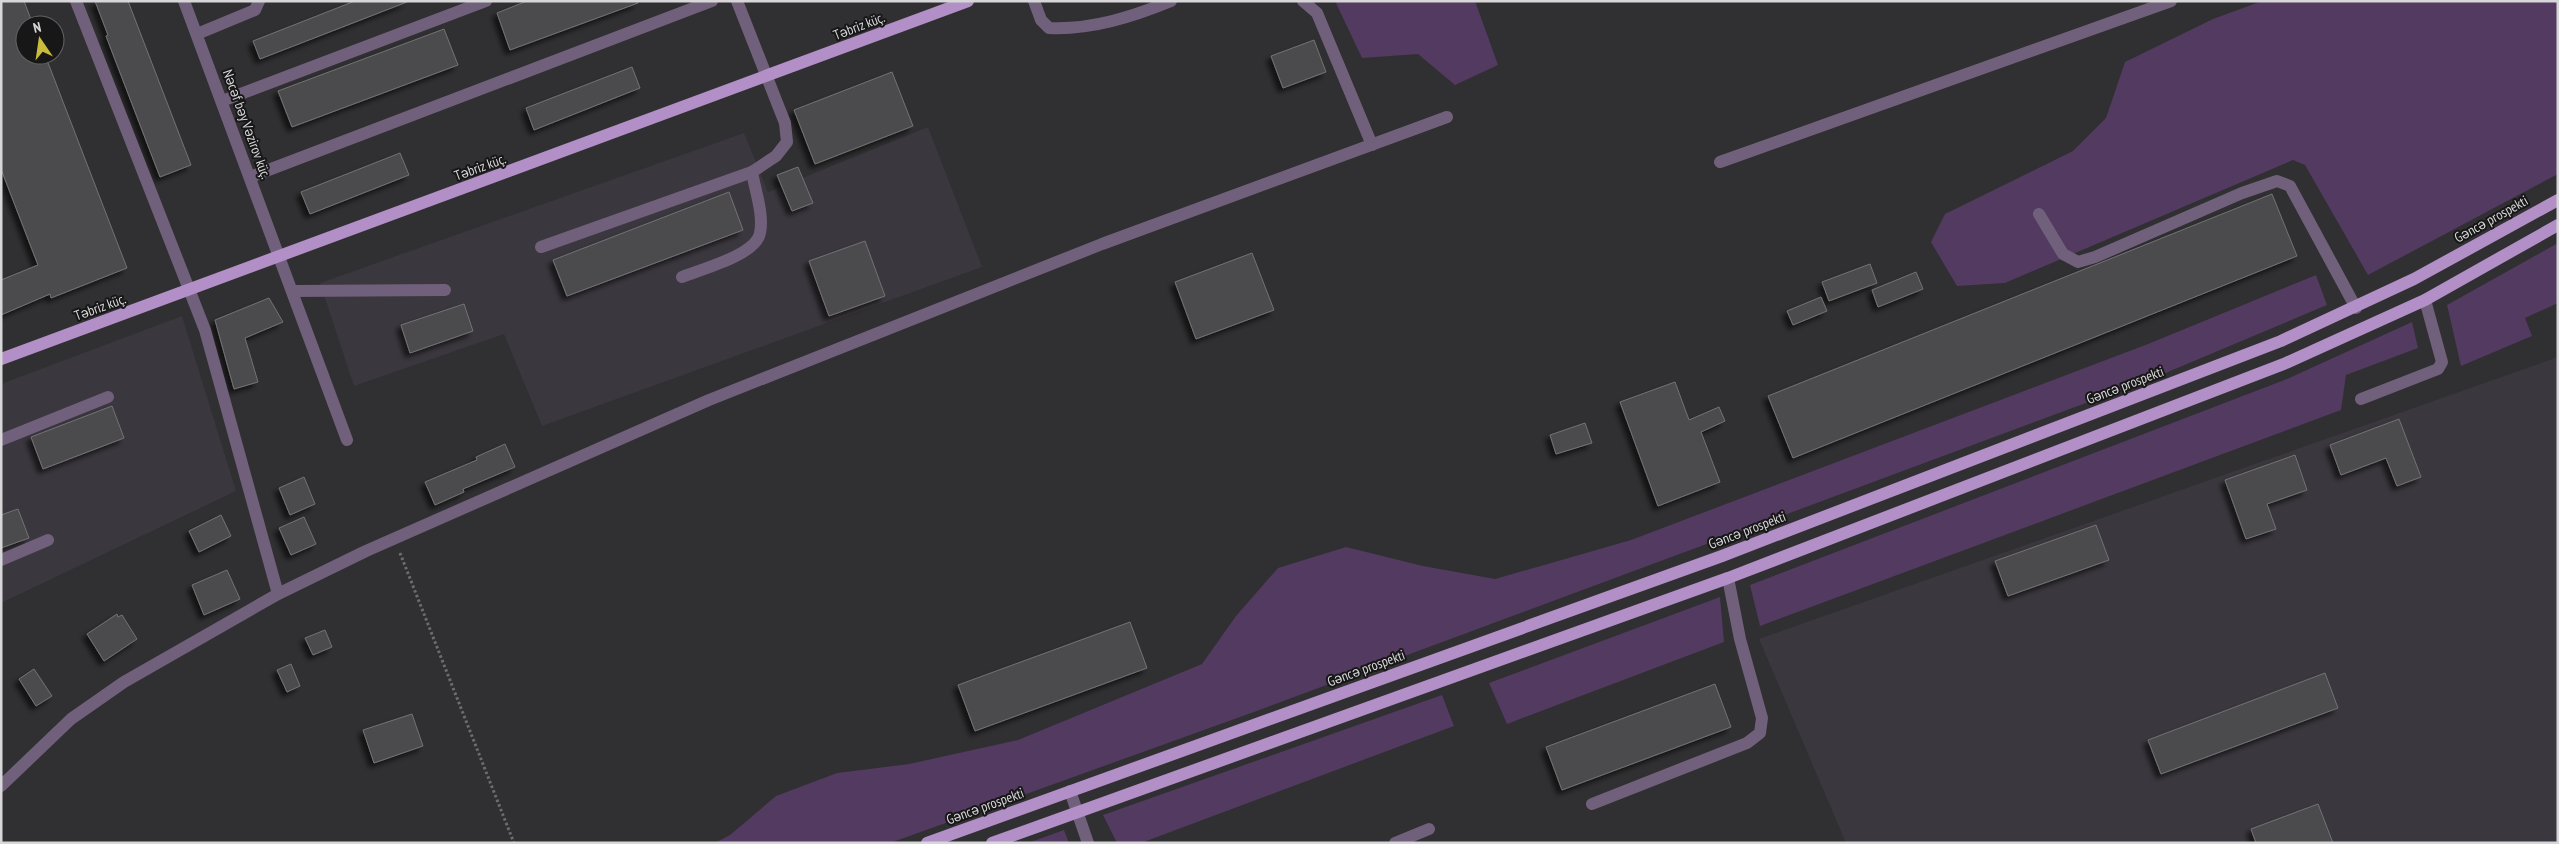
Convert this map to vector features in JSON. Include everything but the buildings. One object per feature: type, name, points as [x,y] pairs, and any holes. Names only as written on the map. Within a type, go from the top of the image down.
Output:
[{"type":"main road","name":"Təbriz küç.","points":[[1,359],[189,291],[968,1]]},
{"type":"main road","name":"Gəncə prospekti","points":[[926,843],[1722,556],[2271,344],[2356,308],[2414,279],[2558,200]]},
{"type":"main road","points":[[992,843],[1728,578],[2286,363],[2425,300],[2558,225]]},
{"type":"street","points":[[76,1],[205,330],[278,594]]},
{"type":"street","name":"Nəcəf bəy Vəzirov küç.","points":[[184,1],[347,440]]},
{"type":"street","points":[[197,34],[255,10],[259,1]]},
{"type":"street","points":[[222,101],[467,5],[486,1]]},
{"type":"street","points":[[250,177],[712,1]]},
{"type":"street","points":[[541,247],[752,172],[776,156],[787,142],[785,123],[736,1]]},
{"type":"street","points":[[1034,1],[1041,20],[1049,28],[1062,29],[1125,19],[1171,1]]},
{"type":"street","points":[[1303,1],[1317,13],[1372,144]]},
{"type":"street","points":[[1720,162],[2171,1]]},
{"type":"street","points":[[1,786],[18,768],[79,714],[124,682],[278,594],[394,538],[709,400],[1102,244],[1447,117]]},
{"type":"street","points":[[682,277],[744,252],[755,244],[760,233],[760,219],[752,172]]},
{"type":"street","points":[[2038,214],[2063,254],[2078,262],[2095,257],[2242,193],[2277,181],[2290,186],[2356,308]]},
{"type":"street","points":[[293,291],[445,290]]},
{"type":"street","points":[[2361,399],[2438,369],[2442,362],[2425,300]]},
{"type":"street","points":[[1,440],[108,397]]},
{"type":"street","points":[[1,560],[48,540]]},
{"type":"street","points":[[1592,804],[1747,743],[1760,733],[1762,718],[1740,639],[1728,578]]},
{"type":"street","points":[[1070,791],[1088,843]]},
{"type":"street","points":[[1395,843],[1429,830]]},
{"type":"path","points":[[394,538],[514,843]]},
{"type":"shaded area","points":[[1335,1],[1475,1],[1498,65],[1455,85],[1418,54],[1362,58]]},
{"type":"shaded area","points":[[2262,1],[2558,1],[2558,174],[2368,275],[2305,165],[2293,160],[2005,283],[1957,286],[1931,242],[1945,214],[2073,151],[2106,118],[2125,62],[2213,19]]},
{"type":"shaded area","points":[[928,127],[982,267],[542,426],[504,334],[354,386],[320,283],[744,133],[768,192]]},
{"type":"shaded area","points":[[2558,243],[2558,303],[2525,318],[2532,336],[2461,366],[2447,305]]},
{"type":"shaded area","points":[[2316,275],[2327,305],[2156,377],[1254,712],[890,843],[715,843],[730,835],[776,796],[837,773],[909,764],[1018,740],[1202,664],[1236,616],[1278,568],[1346,547],[1423,566],[1495,579],[1631,540],[2148,344]]},
{"type":"shaded area","points":[[182,316],[236,491],[1,603],[1,384]]},
{"type":"shaded area","points":[[2412,322],[2418,348],[2346,375],[2341,410],[1760,626],[1750,585],[2287,379]]},
{"type":"shaded area","points":[[2558,357],[2558,843],[1846,843],[1759,639]]},
{"type":"shaded area","points":[[1720,597],[1724,642],[1507,724],[1489,683]]},
{"type":"shaded area","points":[[1442,695],[1454,726],[1141,843],[1117,843],[1103,815]]},
{"type":"shaded area","points":[[1064,830],[1069,843],[1028,843]]}]
